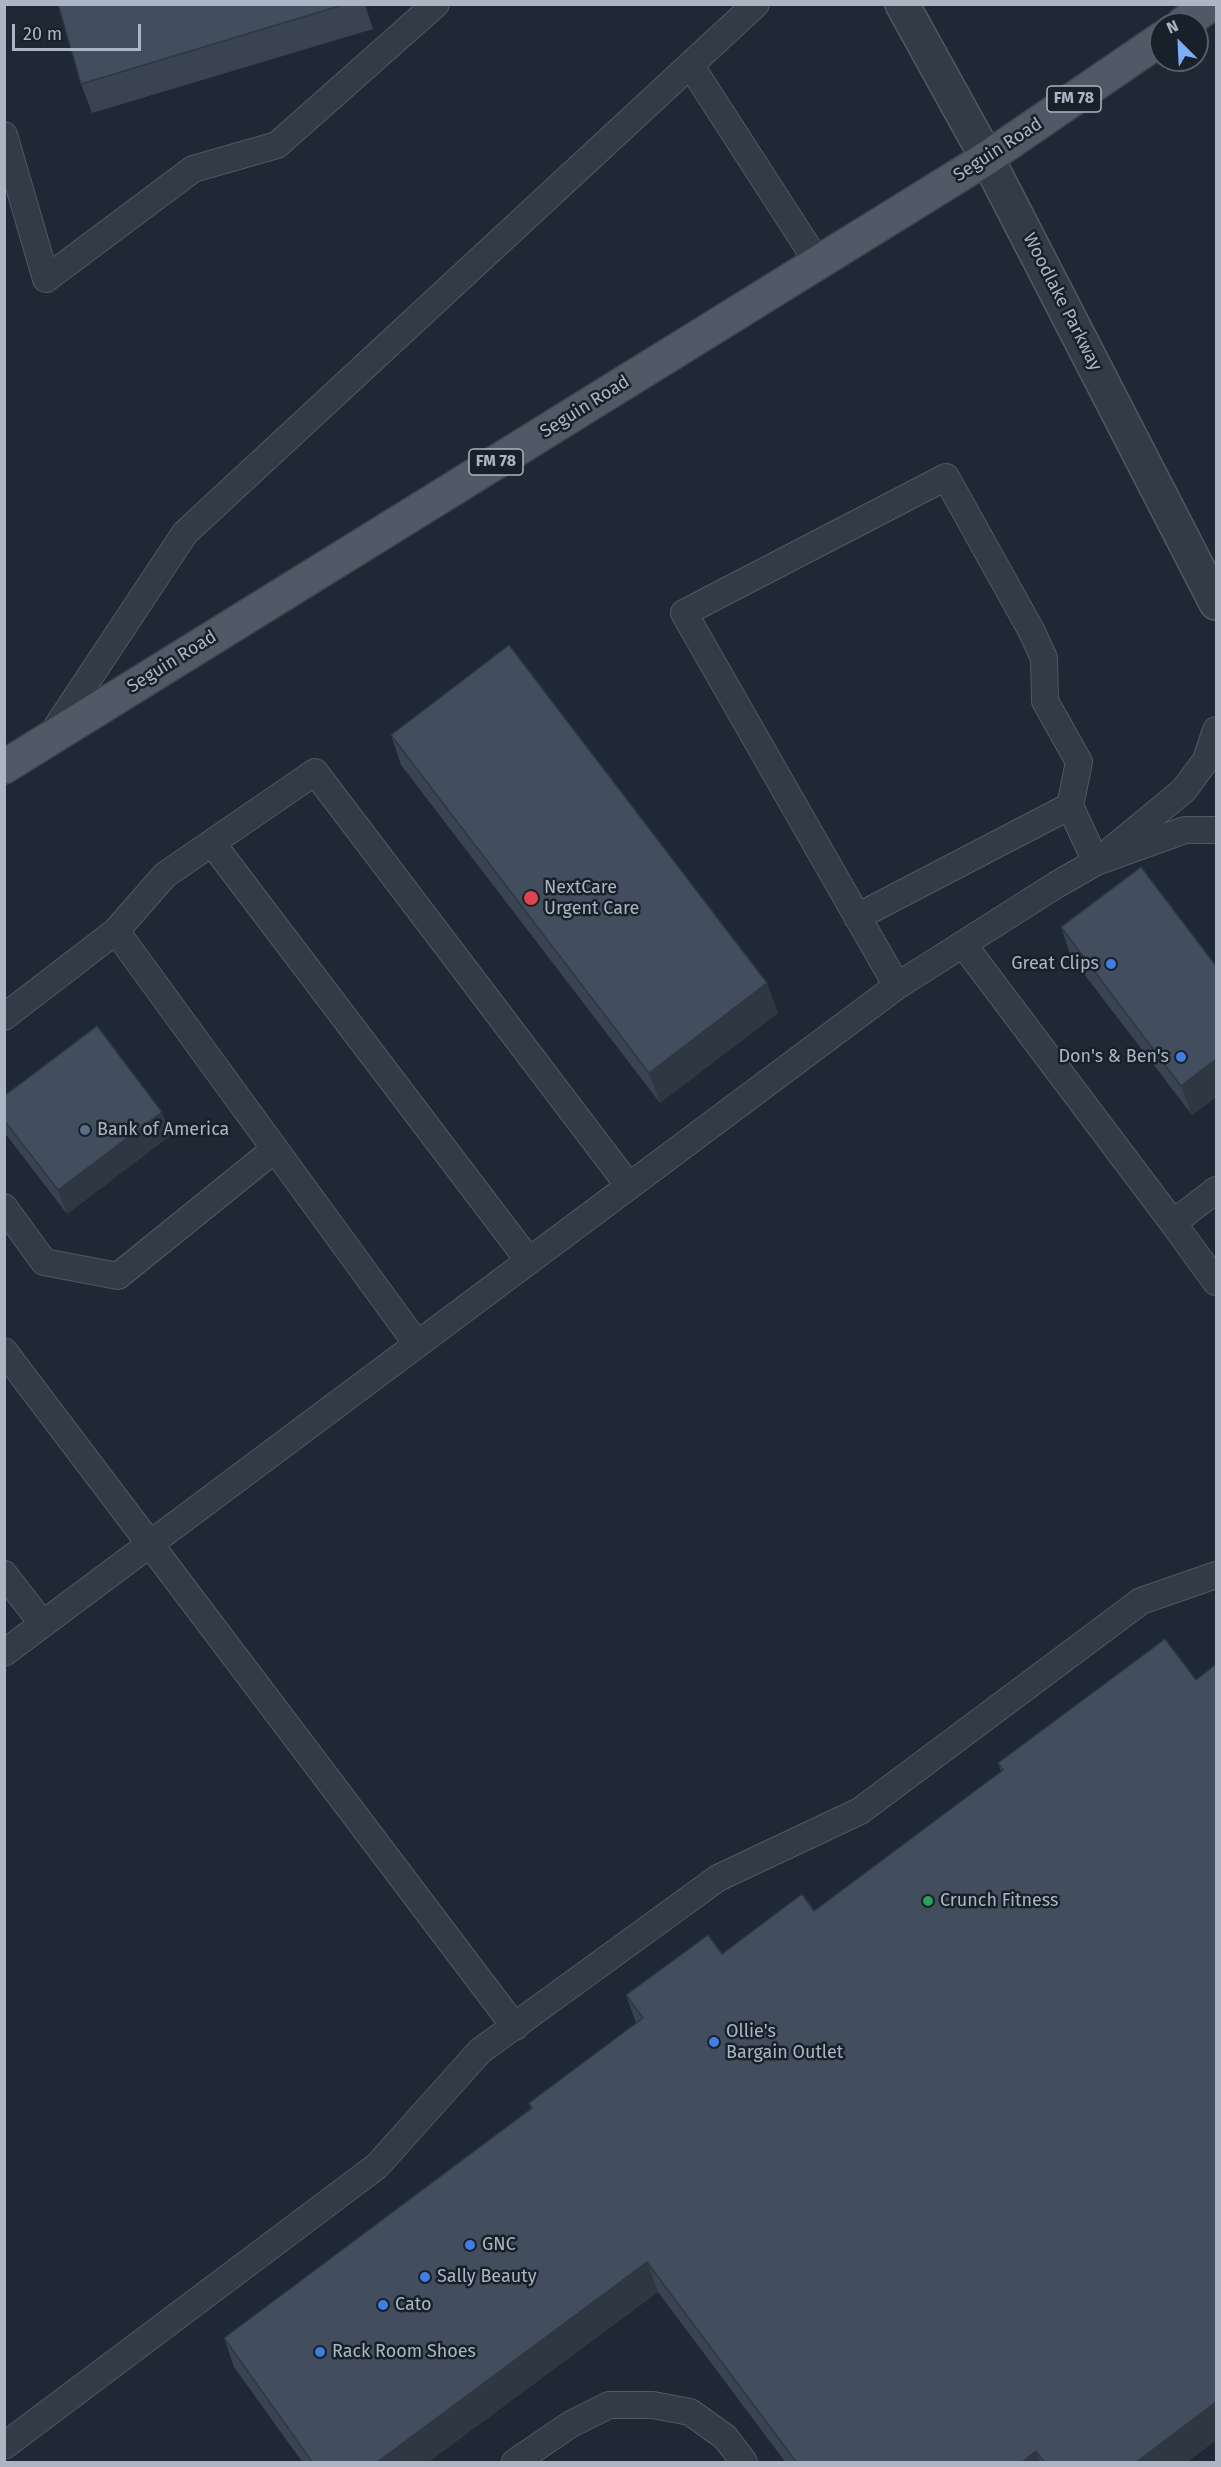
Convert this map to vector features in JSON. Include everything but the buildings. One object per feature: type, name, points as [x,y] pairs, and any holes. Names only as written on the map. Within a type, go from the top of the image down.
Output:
[{"type":"main road","name":"Seguin Road","points":[[4,767],[987,158],[1149,47]]},
{"type":"street","name":"Woodlake Parkway","points":[[902,4],[987,158],[1216,603]]},
{"type":"lane","points":[[4,135],[46,279],[193,169],[277,145],[436,4]]},
{"type":"lane","points":[[49,738],[185,533],[692,66],[756,4]]},
{"type":"lane","points":[[692,66],[818,263]]},
{"type":"lane","points":[[897,986],[684,613],[946,477],[1031,630],[1044,658],[1044,700],[1079,762],[1070,806],[1096,862]]},
{"type":"lane","points":[[4,1653],[897,986],[1096,862],[1185,790],[1206,760],[1216,730]]},
{"type":"lane","points":[[4,1017],[116,931],[165,875],[315,772],[629,1186]]},
{"type":"lane","points":[[857,917],[1070,806]]},
{"type":"lane","points":[[1096,862],[1185,830],[1216,830]]},
{"type":"lane","points":[[212,843],[529,1261]]},
{"type":"lane","points":[[116,931],[417,1344]]},
{"type":"lane","points":[[963,944],[1216,1282]]},
{"type":"lane","points":[[4,1207],[44,1262],[118,1276],[275,1149]]},
{"type":"lane","points":[[1173,1223],[1216,1190]]},
{"type":"lane","points":[[4,1351],[515,2027]]},
{"type":"lane","points":[[4,1574],[43,1624]]},
{"type":"lane","points":[[4,2446],[377,2166],[480,2051],[718,1878],[860,1811],[1141,1601],[1216,1575]]},
{"type":"lane","points":[[515,2463],[571,2424],[609,2406],[653,2405],[690,2412],[725,2437],[744,2463]]},
{"type":"place","name":"NextCare Urgent Care","points":[[531,898]]},
{"type":"place","name":"Great Clips","points":[[1111,964]]},
{"type":"place","name":"Don's & Ben's","points":[[1181,1057]]},
{"type":"place","name":"Bank of America","points":[[85,1130]]},
{"type":"place","name":"Crunch Fitness","points":[[928,1901]]},
{"type":"place","name":"Ollie's Bargain Outlet","points":[[714,2042]]},
{"type":"place","name":"GNC","points":[[470,2245]]},
{"type":"place","name":"Sally Beauty","points":[[425,2277]]},
{"type":"place","name":"Cato","points":[[383,2305]]},
{"type":"place","name":"Rack Room Shoes","points":[[320,2352]]}]
